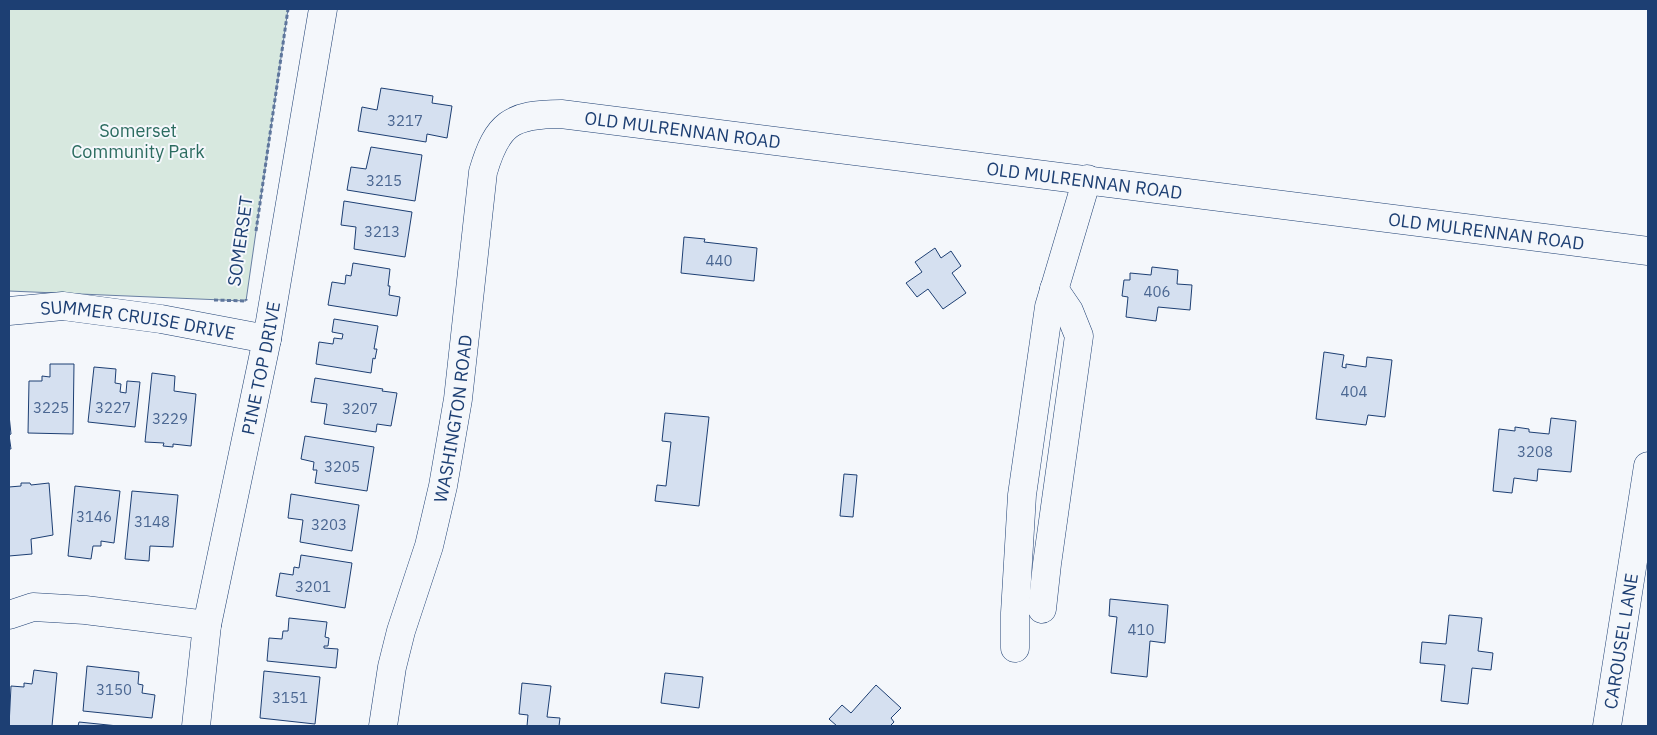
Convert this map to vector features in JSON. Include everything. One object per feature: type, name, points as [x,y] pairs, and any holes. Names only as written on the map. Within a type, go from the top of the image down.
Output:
[{"type":"street","name":"PINE TOP DRIVE","points":[[196,726],[207,625],[267,339],[323,9]]},
{"type":"street","name":"OLD MULRENNAN ROAD","points":[[521,119],[538,114],[561,114],[1648,251]]},
{"type":"street","name":"WASHINGTON ROAD","points":[[382,726],[400,631],[429,546],[444,486],[457,407],[483,172],[489,152],[498,136],[508,124],[521,119]]},
{"type":"street","points":[[1015,648],[1015,613],[1022,495],[1049,307],[1087,179]]},
{"type":"street","points":[[1042,609],[1046,564],[1079,336],[1069,311],[1054,289]]},
{"type":"street","name":"SUMMER CRUISE DRIVE","points":[[9,310],[63,306],[161,319],[267,339]]},
{"type":"street","name":"CAROUSEL LANE","points":[[1606,726],[1648,466]]},
{"type":"street","points":[[9,615],[33,607],[85,610],[207,625]]},
{"type":"path","name":"SOMERSET","points":[[256,233],[288,9]]},
{"type":"path","name":"SOMERSET","points":[[206,299],[246,301],[247,291]]},
{"type":"green space","name":"Somerset Community Park","points":[[9,9],[288,9],[246,301],[9,291]]},
{"type":"building","points":[[381,88],[433,96],[432,103],[452,106],[447,138],[427,134],[426,142],[358,131],[362,107],[377,110]]},
{"type":"building","points":[[371,147],[422,155],[415,201],[347,190],[351,167],[366,169]]},
{"type":"building","points":[[344,201],[412,212],[405,257],[354,249],[356,227],[341,225]]},
{"type":"building","points":[[684,237],[705,239],[704,242],[757,248],[754,281],[681,273]]},
{"type":"building","points":[[935,248],[941,258],[951,251],[961,266],[952,273],[966,293],[943,309],[928,289],[917,297],[906,283],[922,272],[915,262]]},
{"type":"building","points":[[353,263],[390,269],[389,295],[400,297],[397,316],[328,305],[332,282],[345,284],[346,275],[351,276]]},
{"type":"building","points":[[1152,267],[1178,270],[1177,284],[1192,285],[1190,310],[1158,307],[1156,321],[1126,317],[1128,297],[1122,296],[1124,280],[1130,280],[1130,273],[1151,275]]},
{"type":"building","points":[[334,319],[378,326],[374,349],[377,349],[375,359],[373,358],[371,373],[316,364],[319,342],[333,344],[334,338],[342,339],[343,334],[332,332]]},
{"type":"building","points":[[1324,352],[1344,355],[1342,367],[1346,368],[1346,364],[1366,367],[1367,357],[1392,360],[1385,417],[1368,415],[1366,425],[1316,419]]},
{"type":"building","points":[[50,364],[74,364],[73,434],[28,433],[29,381],[42,381],[42,376],[50,377]]},
{"type":"building","points":[[94,367],[116,369],[115,383],[121,384],[120,392],[126,393],[127,381],[140,382],[135,427],[88,422]]},
{"type":"building","points":[[152,373],[175,376],[174,391],[196,394],[191,446],[173,444],[173,447],[163,446],[164,443],[145,442]]},
{"type":"building","points":[[315,378],[397,393],[391,426],[377,424],[376,432],[324,424],[327,404],[311,402]]},
{"type":"building","points":[[665,413],[709,417],[699,506],[655,501],[657,485],[666,486],[671,442],[662,441]]},
{"type":"building","points":[[9,415],[11,434],[9,435]]},
{"type":"building","points":[[1551,418],[1576,421],[1571,472],[1538,469],[1537,481],[1514,478],[1512,493],[1493,491],[1499,429],[1515,431],[1515,427],[1529,429],[1529,432],[1549,434]]},
{"type":"building","points":[[305,436],[374,447],[367,491],[315,483],[317,470],[313,470],[314,462],[301,459]]},
{"type":"building","points":[[844,474],[857,475],[853,517],[840,516]]},
{"type":"building","points":[[21,483],[30,483],[31,485],[49,483],[53,535],[31,539],[32,554],[9,556],[9,487],[21,486]]},
{"type":"building","points":[[75,486],[120,491],[114,543],[101,541],[101,546],[93,546],[91,559],[68,556]]},
{"type":"building","points":[[132,491],[178,495],[173,547],[150,546],[149,561],[125,559]]},
{"type":"building","points":[[291,494],[359,505],[352,551],[300,542],[303,520],[288,518]]},
{"type":"building","points":[[301,555],[352,563],[345,608],[276,596],[280,573],[293,575],[294,567],[299,568]]},
{"type":"building","points":[[1110,599],[1168,605],[1165,643],[1150,641],[1147,677],[1111,673],[1117,617],[1109,616]]},
{"type":"building","points":[[1449,615],[1482,618],[1478,651],[1493,653],[1491,670],[1472,668],[1468,704],[1441,701],[1445,665],[1420,663],[1422,642],[1446,644]]},
{"type":"building","points":[[289,618],[327,622],[325,637],[329,638],[328,646],[324,646],[324,648],[338,649],[336,668],[267,661],[269,638],[282,639],[283,631],[288,631]]},
{"type":"building","points":[[87,666],[139,672],[138,684],[143,685],[142,693],[155,695],[152,718],[83,711]]},
{"type":"building","points":[[34,670],[57,673],[52,726],[9,726],[11,686],[24,687],[24,683],[32,684]]},
{"type":"building","points":[[264,671],[320,677],[315,724],[260,718]]},
{"type":"building","points":[[665,673],[703,677],[699,708],[661,703]]},
{"type":"building","points":[[522,683],[551,686],[547,717],[560,718],[559,726],[527,726],[528,715],[519,714]]},
{"type":"building","points":[[876,685],[901,708],[891,718],[894,722],[890,726],[837,726],[829,719],[842,705],[851,713]]},
{"type":"building","points":[[79,722],[118,726],[78,726]]}]
